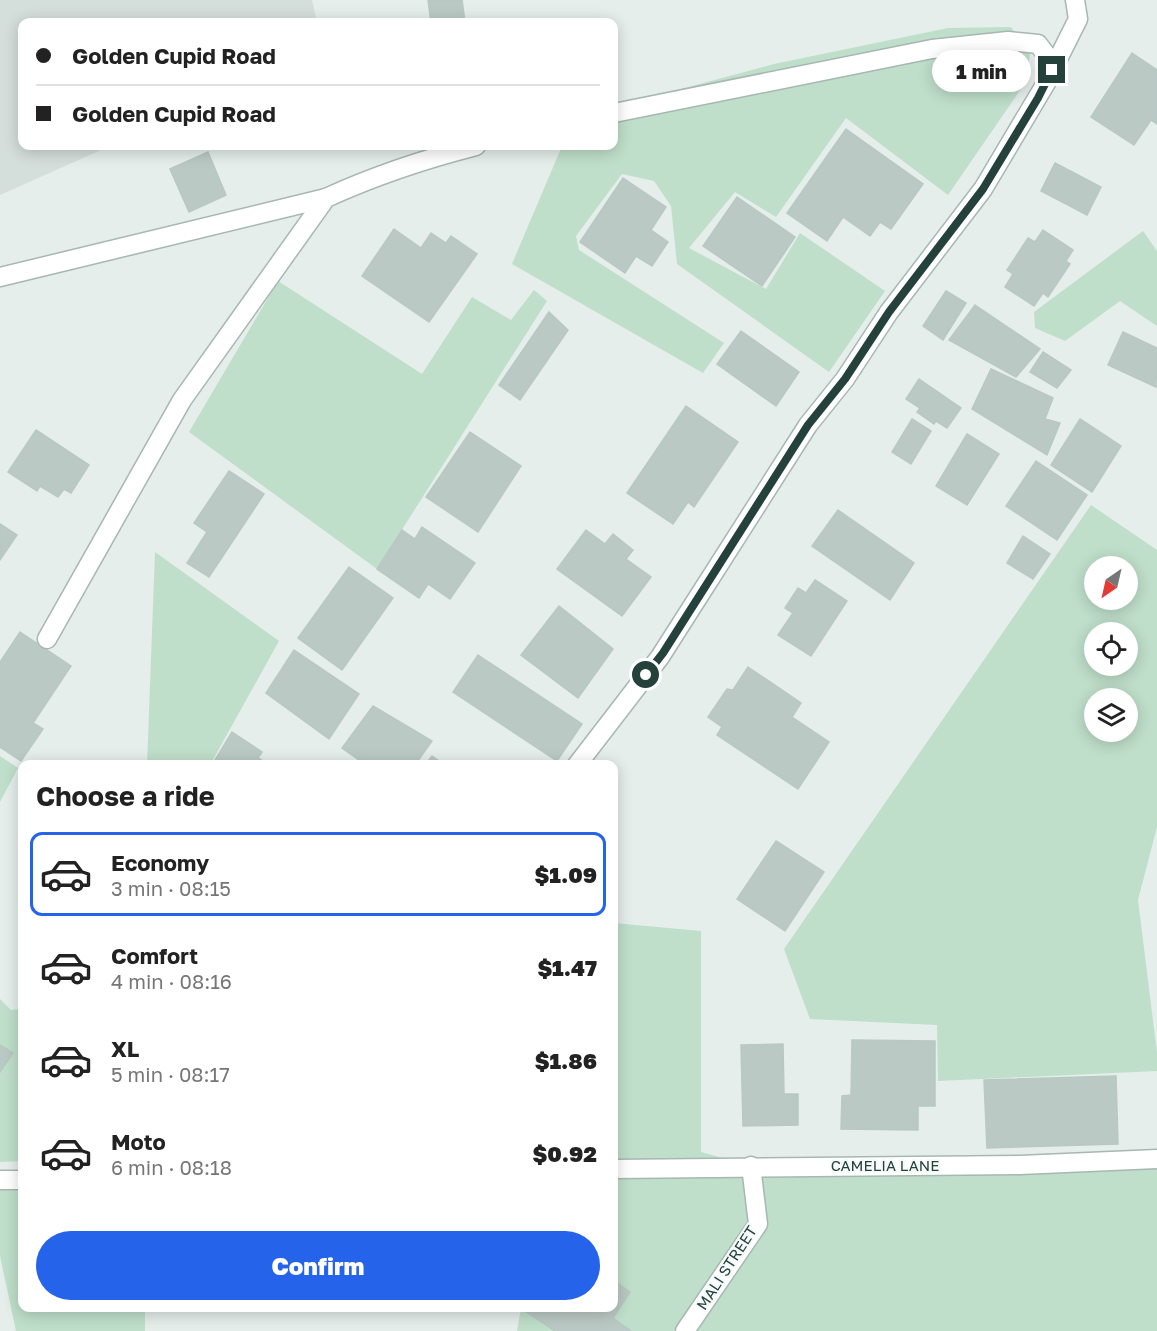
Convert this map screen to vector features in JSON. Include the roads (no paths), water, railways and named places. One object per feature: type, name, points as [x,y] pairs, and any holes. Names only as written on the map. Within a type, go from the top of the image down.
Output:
[{"type":"street","points":[[581,760],[663,653],[808,425],[845,379],[889,312],[983,189],[1038,98],[1078,19],[1075,0]]},
{"type":"street","points":[[618,112],[932,49],[997,42],[1023,41],[1038,44],[1047,56],[1052,70]]},
{"type":"street","points":[[0,277],[326,198],[353,185],[460,150]]},
{"type":"street","points":[[47,639],[182,400],[326,198]]},
{"type":"street","name":"CAMELIA LANE","points":[[618,1169],[1020,1165],[1157,1159]]},
{"type":"street","name":"MALI STREET","points":[[686,1331],[758,1224],[753,1198],[751,1166]]},
{"type":"street","points":[[0,1180],[18,1180]]}]
